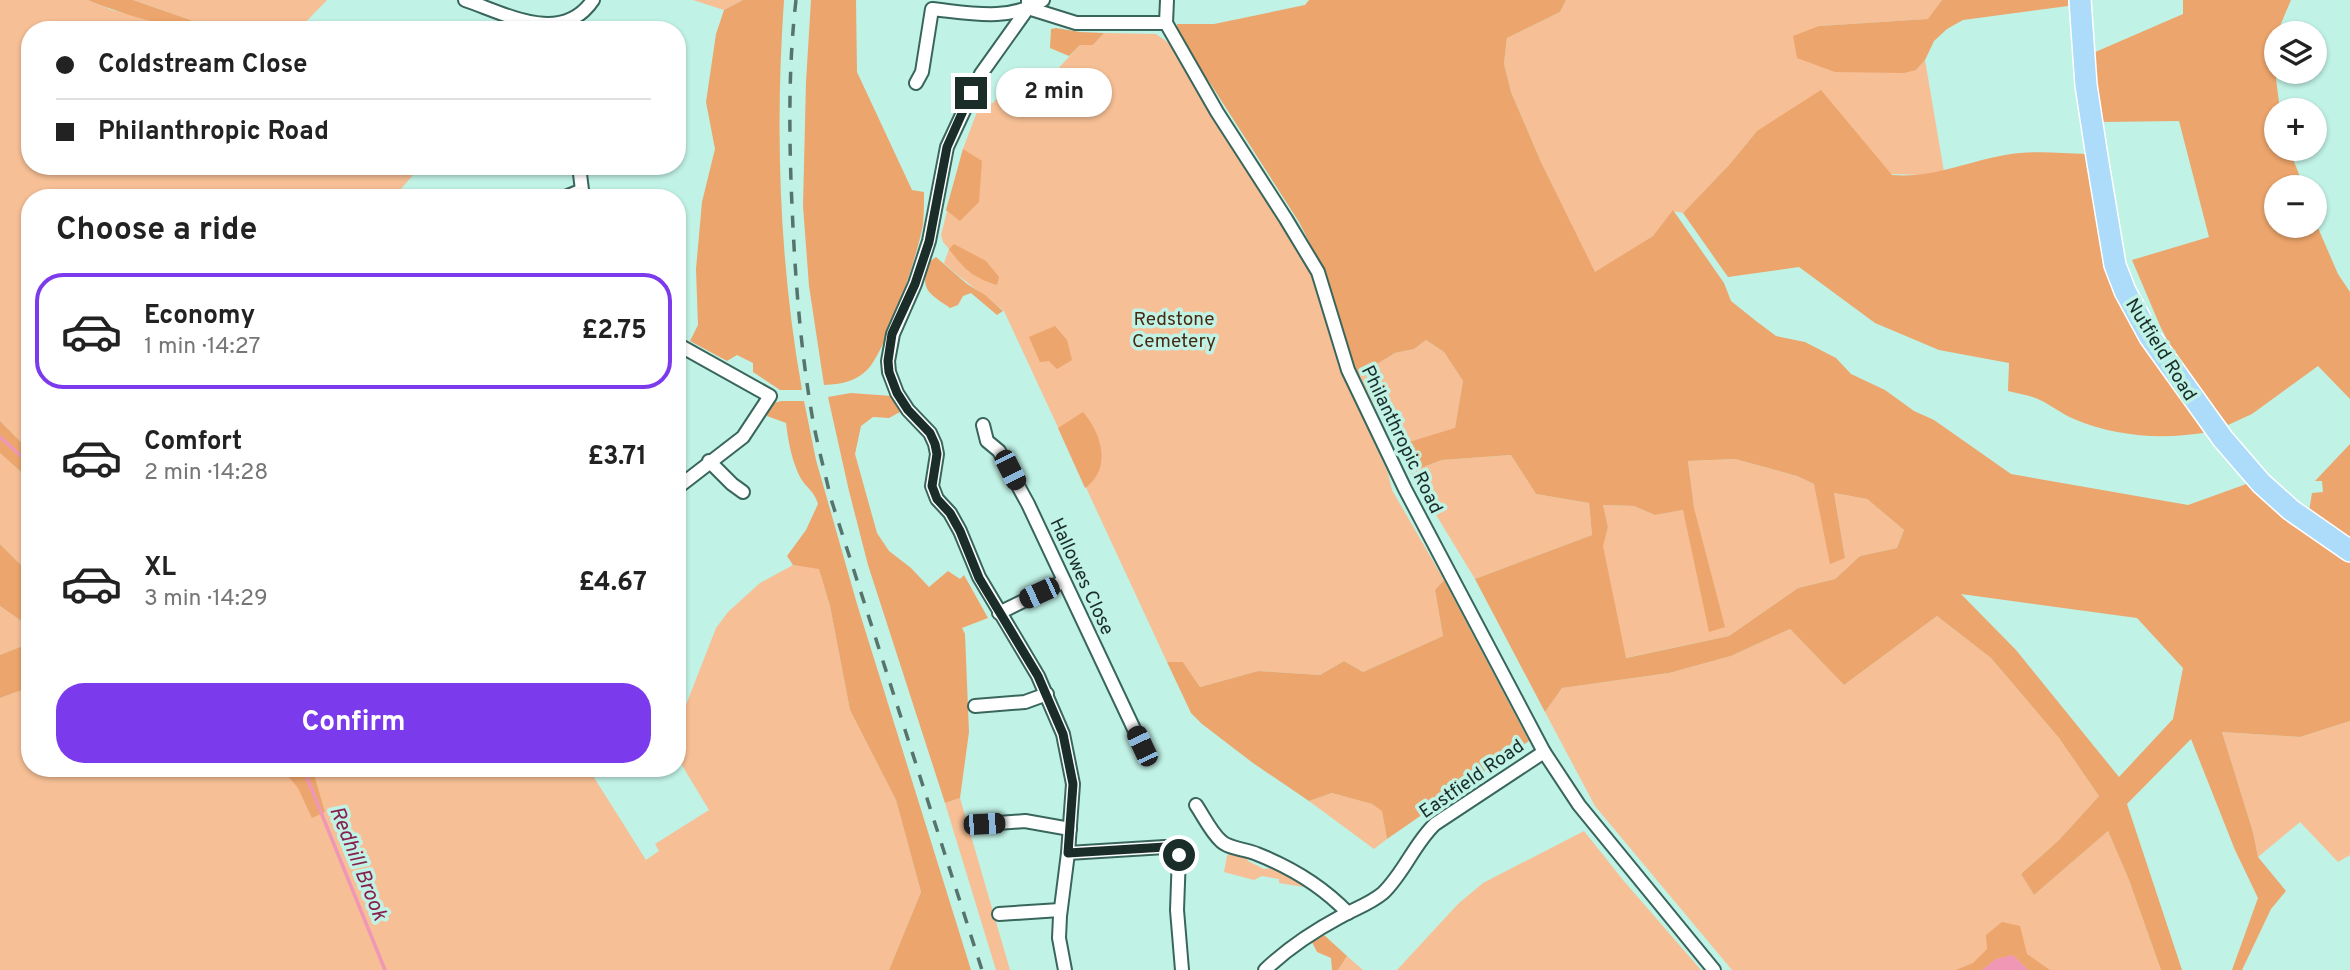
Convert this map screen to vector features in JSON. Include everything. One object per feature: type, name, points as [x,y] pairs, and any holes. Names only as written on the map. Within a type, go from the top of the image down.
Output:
[{"type":"main road","name":"Nutfield Road","points":[[2080,0],[2086,85],[2097,157],[2115,265],[2125,291],[2150,337],[2194,400],[2253,474],[2291,510],[2350,551]]},
{"type":"street","points":[[465,0],[529,21]]},
{"type":"street","points":[[571,21],[593,0]]},
{"type":"street","points":[[916,83],[922,72],[933,5],[1004,15],[1043,0]]},
{"type":"street","points":[[1028,4],[1076,23],[1166,23],[1167,0]]},
{"type":"street","points":[[1028,4],[981,74],[947,147],[929,242],[915,284],[892,334],[888,361],[897,393],[908,410],[930,433],[937,454],[932,486],[937,499],[950,513],[960,531],[979,578],[1047,694],[1063,734],[1073,784],[1068,853],[1060,910],[1059,938],[1065,970]]},
{"type":"street","name":"Philanthropic Road","points":[[1166,23],[1217,113],[1318,272],[1348,370],[1405,489],[1544,752],[1579,805],[1714,970]]},
{"type":"street","points":[[686,349],[771,396],[743,437],[686,480]]},
{"type":"street","name":"Hallowes Close","points":[[983,425],[987,441],[999,450],[1016,481],[1142,746]]},
{"type":"street","points":[[709,461],[743,492]]},
{"type":"street","points":[[999,612],[1064,581]]},
{"type":"street","points":[[975,706],[1025,702],[1047,694]]},
{"type":"street","name":"Eastfield Road","points":[[1265,970],[1306,936],[1367,904],[1382,893],[1396,878],[1424,834],[1435,824],[1544,752]]},
{"type":"street","points":[[1196,805],[1222,843],[1255,853],[1284,867],[1336,900],[1348,913]]},
{"type":"street","points":[[984,824],[1026,821],[1070,828]]},
{"type":"street","points":[[1068,853],[1165,847],[1174,849],[1179,855],[1177,910],[1182,970]]},
{"type":"street","points":[[999,915],[1060,910]]},
{"type":"green space","points":[[0,0],[88,0],[112,10],[155,21],[21,21],[21,175],[413,175],[401,189],[21,189],[21,442],[0,421]]},
{"type":"green space","points":[[133,0],[327,0],[307,21],[193,21]]},
{"type":"green space","points":[[693,0],[743,0],[724,10]]},
{"type":"green space","points":[[1566,0],[1942,0],[1929,19],[1819,26],[1916,70],[1925,60],[1944,172],[1922,175],[1892,174],[1757,131],[1683,213],[1673,211],[1653,236],[1595,273],[1541,162],[1511,92],[1504,64],[1507,38],[1560,12]]},
{"type":"green space","name":"Redstone Cemetery","points":[[1104,33],[1156,34],[1177,52],[1305,258],[1317,287],[1340,368],[1388,473],[1392,490],[1444,580],[1435,590],[1443,636],[1363,672],[1344,661],[1320,675],[1258,671],[1200,687],[1183,662],[1167,662],[1004,311],[944,263],[949,249],[941,235],[963,149],[980,104],[993,103],[1008,86],[1028,101],[1045,83],[1044,74],[1047,70],[1054,73],[1080,45],[1093,45]]},
{"type":"green space","points":[[1426,340],[1444,352],[1463,381],[1455,429],[1396,446],[1359,375],[1395,353],[1414,349]]},
{"type":"green space","points":[[0,453],[21,472],[21,565],[0,544]]},
{"type":"green space","points":[[1511,455],[1536,494],[1589,503],[1592,535],[1475,579],[1410,472],[1442,460]]},
{"type":"green space","points":[[1735,459],[1797,476],[1814,484],[1845,558],[1834,493],[1867,499],[1904,530],[1897,548],[1860,556],[1835,579],[1798,588],[1729,636],[1625,658],[1602,546],[1608,527],[1603,505],[1634,506],[1655,515],[1694,508],[1688,461]]},
{"type":"green space","points":[[793,565],[819,568],[830,606],[850,710],[896,800],[921,892],[889,970],[0,970],[0,698],[21,691],[21,777],[594,777],[646,860],[659,851],[655,844],[709,810],[686,772],[686,705],[716,628],[728,612],[760,583]]},
{"type":"green space","points":[[0,606],[21,621],[21,647],[0,655]]},
{"type":"green space","points":[[1937,616],[1991,658],[2059,738],[2099,796],[2059,840],[2021,874],[2034,895],[2108,831],[2129,880],[2161,970],[1732,970],[1595,806],[1545,712],[1562,688],[1669,673],[1731,656],[1790,629],[1844,685]]},
{"type":"green space","points":[[2350,721],[2350,855],[2338,862],[2300,822],[2258,857],[2253,832],[2222,732],[2300,737]]},
{"type":"green space","points":[[1332,793],[1372,804],[1382,810],[1387,839],[1374,849],[1309,801]]},
{"type":"green space","points":[[960,798],[1010,970],[996,970],[945,803]]},
{"type":"green space","points":[[1584,831],[1701,970],[1397,970],[1458,904],[1483,883]]},
{"type":"green space","points":[[1231,852],[1246,857],[1248,861],[1264,869],[1273,868],[1304,887],[1279,883],[1279,879],[1262,876],[1254,880],[1224,872],[1227,856]]},
{"type":"green space","points":[[1347,956],[1363,970],[1338,970]]},
{"type":"shaded area","points":[[88,0],[133,0],[193,21],[152,21]]},
{"type":"shaded area","points":[[743,0],[784,0],[780,98],[781,195],[788,293],[802,390],[780,390],[753,372],[753,363],[737,355],[727,361],[690,341],[698,325],[696,269],[702,202],[715,149],[706,102],[716,34],[724,10]]},
{"type":"shaded area","points":[[811,0],[856,0],[857,72],[912,190],[924,192],[923,224],[915,256],[884,343],[868,369],[853,380],[824,385],[809,286],[803,206]]},
{"type":"shaded area","points":[[1309,0],[1566,0],[1560,12],[1507,38],[1504,64],[1511,92],[1541,162],[1595,272],[1653,236],[1673,210],[1724,283],[1731,301],[1756,321],[1776,336],[1805,342],[1836,358],[1851,374],[1885,390],[1914,411],[1934,420],[2011,474],[2188,505],[2252,482],[2350,560],[2350,721],[2300,737],[2222,732],[2253,832],[2258,857],[2286,891],[2271,909],[2242,970],[2232,970],[2258,898],[2235,850],[2191,739],[2127,804],[2182,970],[2161,970],[2129,880],[2108,831],[2034,895],[2021,874],[2059,840],[2099,796],[2059,738],[1991,658],[1937,616],[1844,685],[1790,629],[1731,656],[1669,673],[1562,688],[1545,712],[1475,579],[1592,535],[1589,503],[1536,494],[1511,455],[1442,460],[1410,472],[1396,446],[1455,428],[1463,381],[1444,352],[1426,340],[1414,349],[1395,353],[1359,375],[1350,357],[1323,269],[1299,222],[1210,83],[1178,39],[1177,24],[1214,24],[1305,5]],"holes":[[[1735,459],[1797,476],[1814,484],[1830,564],[1845,558],[1834,493],[1867,499],[1904,530],[1897,548],[1860,556],[1835,579],[1798,588],[1729,636],[1626,658],[1603,546],[1608,527],[1603,505],[1634,506],[1655,515],[1683,510],[1709,632],[1725,627],[1694,508],[1688,461]],[[1961,594],[2137,618],[2183,668],[2173,719],[2119,777],[2016,650]]]},
{"type":"shaded area","points":[[1942,0],[2068,0],[2068,6],[1963,20],[1934,41],[1925,60],[1916,70],[1904,73],[1835,72],[1797,58],[1793,36],[1819,26],[1928,19]]},
{"type":"shaded area","points":[[2183,0],[2291,0],[2282,21],[2264,21],[2264,84],[2277,84],[2278,98],[2264,98],[2264,161],[2294,161],[2299,175],[2264,175],[2264,238],[2322,238],[2338,274],[2350,292],[2350,399],[2318,366],[2252,414],[2228,425],[2177,359],[2161,328],[2132,260],[2209,237],[2179,121],[2101,122],[2093,53],[2183,14]]},
{"type":"shaded area","points":[[1051,29],[1104,33],[1093,45],[1080,45],[1069,56],[1050,48]]},
{"type":"shaded area","points":[[1821,90],[1892,175],[1925,174],[2020,153],[2086,154],[2105,266],[2209,432],[2175,436],[2140,435],[2107,430],[2074,419],[2036,398],[2008,391],[2009,363],[1939,350],[1875,323],[1799,267],[1728,277],[1683,213],[1757,131]]},
{"type":"shaded area","points":[[963,149],[982,161],[979,202],[960,221],[946,210]]},
{"type":"shaded area","points":[[954,244],[986,261],[999,277],[997,285],[975,276],[965,268],[949,249]]},
{"type":"shaded area","points":[[936,257],[1003,311],[997,315],[971,293],[963,296],[958,305],[950,308],[937,299],[928,290],[925,280],[928,263]]},
{"type":"shaded area","points":[[1055,326],[1067,340],[1072,360],[1057,369],[1049,361],[1040,362],[1029,337]]},
{"type":"shaded area","points":[[851,393],[892,396],[900,412],[889,418],[873,417],[861,426],[855,454],[877,533],[889,551],[929,587],[948,571],[960,579],[964,575],[988,618],[962,628],[965,634],[969,732],[960,798],[945,803],[868,565],[849,491],[828,397]]},
{"type":"shaded area","points":[[804,401],[816,460],[857,604],[971,970],[889,970],[921,892],[896,800],[850,710],[830,606],[819,569],[793,565],[787,556],[806,530],[818,504],[797,471],[786,423],[767,416],[770,404]]},
{"type":"shaded area","points":[[1083,412],[1095,430],[1101,451],[1099,471],[1085,488],[1058,428]]},
{"type":"shaded area","points":[[0,421],[21,442],[21,472],[0,453]]},
{"type":"shaded area","points":[[2350,444],[2350,538],[2309,511],[2312,493],[2323,492],[2322,481],[2315,481]]},
{"type":"shaded area","points":[[0,544],[21,565],[21,621],[0,606]]},
{"type":"shaded area","points":[[1444,580],[1529,741],[1387,839],[1382,811],[1372,804],[1332,793],[1309,801],[1202,724],[1191,713],[1167,662],[1183,662],[1200,687],[1258,671],[1320,675],[1344,661],[1363,672],[1443,636],[1435,590]]},
{"type":"shaded area","points":[[21,647],[21,691],[0,698],[0,655]]},
{"type":"shaded area","points":[[289,777],[315,777],[325,812],[312,818],[298,788]]},
{"type":"shaded area","points":[[2002,922],[2020,926],[2027,954],[2050,970],[2028,970],[2013,955],[1996,959],[1982,970],[1956,970],[1973,963],[1987,949],[1986,935]]},
{"type":"shaded area","points":[[1324,935],[1347,956],[1338,970],[1332,970],[1331,958],[1317,952],[1312,942]]},
{"type":"shaded area","points":[[2013,955],[2028,970],[1982,970],[1996,959]]},
{"type":"waterway","name":"Redhill Brook","points":[[0,437],[21,456]]},
{"type":"waterway","name":"Redhill Brook","points":[[307,777],[385,970]]},
{"type":"railway","points":[[796,0],[790,90],[791,181],[798,301],[813,421],[831,499],[982,970]]},
{"type":"route","points":[[971,93],[947,147],[929,242],[915,284],[892,334],[889,372],[897,393],[908,410],[930,433],[935,444],[937,454],[932,486],[937,499],[950,513],[979,578],[1038,676],[1063,734],[1073,784],[1068,853],[1165,847],[1174,849],[1179,855]]}]
